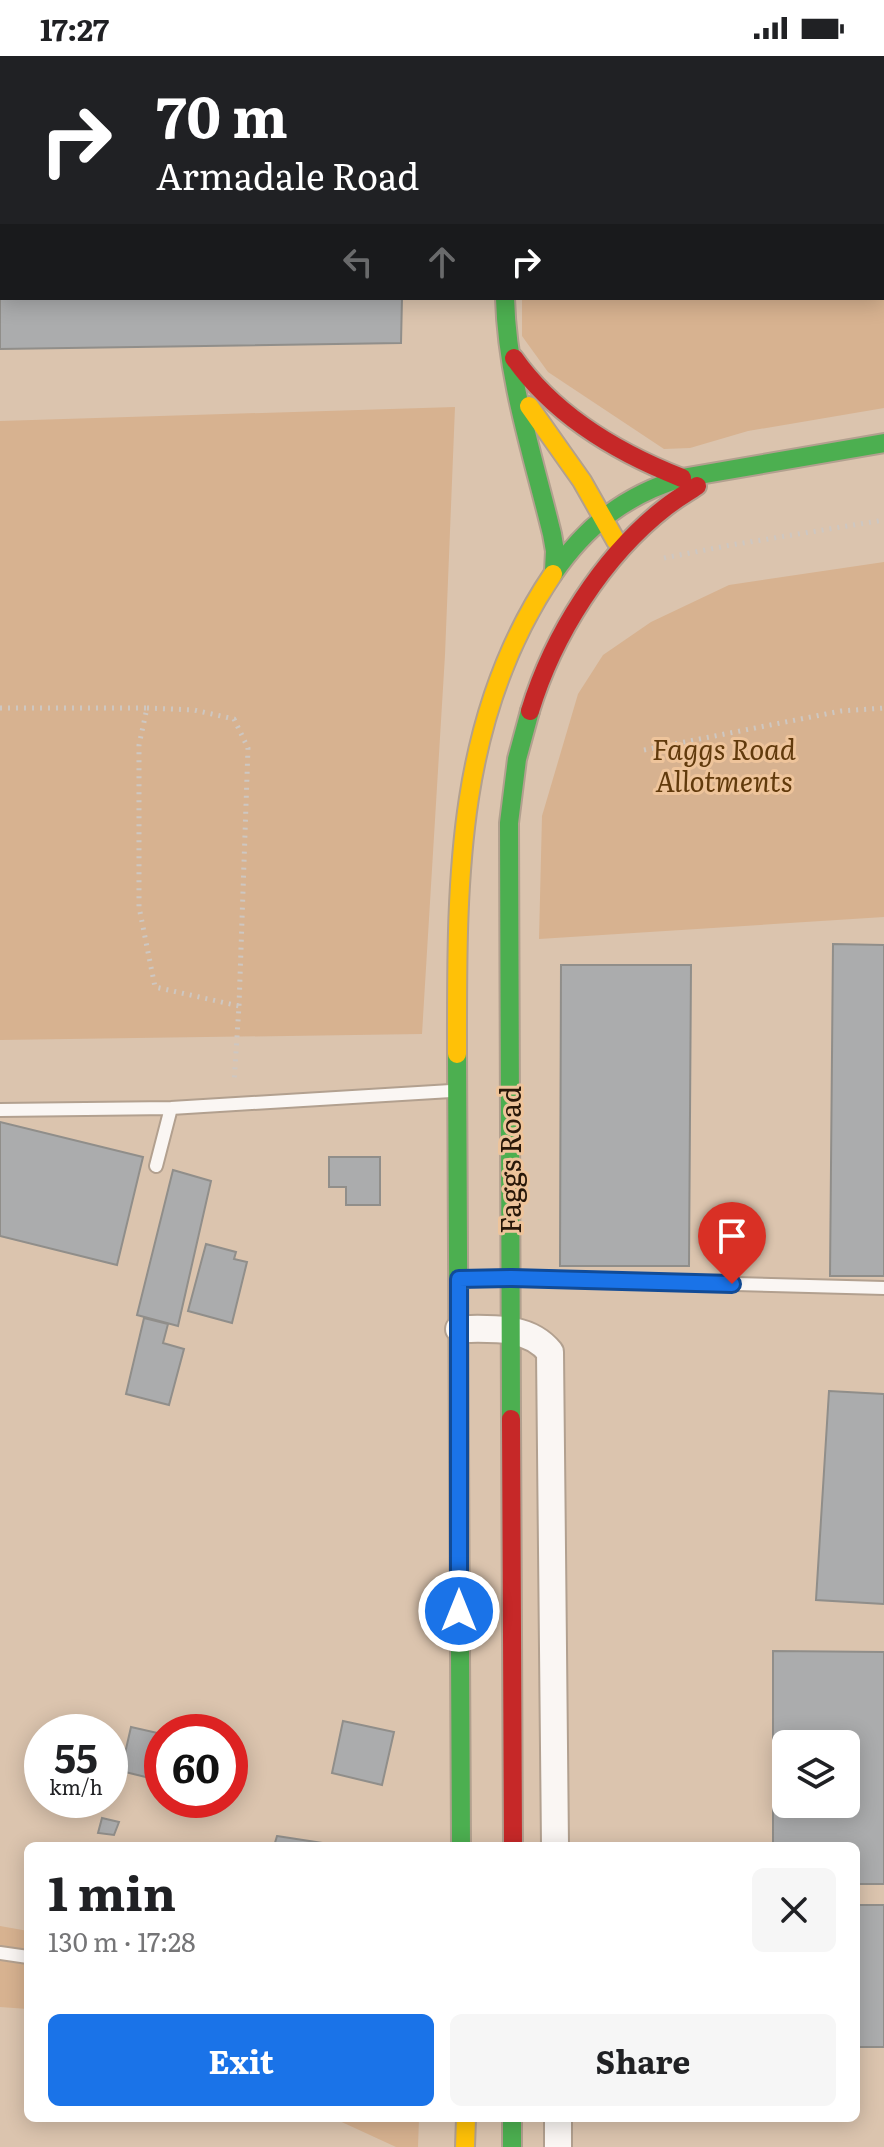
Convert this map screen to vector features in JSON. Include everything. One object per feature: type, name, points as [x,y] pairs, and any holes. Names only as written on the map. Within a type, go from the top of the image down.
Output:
[{"type":"main road","points":[[505,300],[508,350],[552,534],[554,571]]},
{"type":"main road","points":[[508,350],[537,387],[559,407],[589,429],[664,472],[682,478]]},
{"type":"main road","points":[[516,388],[569,462],[621,549]]},
{"type":"main road","name":"Faggs Road","points":[[461,1842],[457,978],[467,801],[481,737],[505,660],[529,611],[554,571],[621,503],[658,485],[682,478],[884,443]]},
{"type":"main road","name":"Faggs Road","points":[[513,1842],[509,823],[512,784],[541,680],[560,640],[595,584],[634,535],[668,506],[723,472]]},
{"type":"main road","points":[[462,2122],[465,2147]]},
{"type":"main road","points":[[512,2122],[512,2147]]},
{"type":"street","points":[[459,1329],[511,1330],[541,1340],[550,1352],[555,1842]]},
{"type":"street","points":[[558,2122],[558,2147]]},
{"type":"lane","points":[[0,1110],[171,1108],[458,1091]]},
{"type":"lane","points":[[156,1166],[171,1108]]},
{"type":"lane","points":[[459,1279],[884,1288]]},
{"type":"lane","points":[[0,1953],[24,1956]]},
{"type":"path","points":[[655,561],[884,520]]},
{"type":"path","points":[[0,708],[194,710],[234,719],[248,748],[239,1006],[232,1104]]},
{"type":"path","points":[[147,708],[139,745],[139,907],[155,987],[239,1006]]},
{"type":"path","points":[[644,750],[841,711],[884,708]]},
{"type":"green space","points":[[522,300],[884,300],[884,408],[748,431],[690,448],[664,449],[548,372],[522,336]]},
{"type":"green space","points":[[455,407],[445,655],[422,1034],[0,1040],[0,421]]},
{"type":"green space","name":"Faggs Road Allotments","points":[[884,562],[884,917],[539,939],[542,816],[578,694],[603,655],[651,622],[729,585]]},
{"type":"green space","points":[[0,1926],[24,1930],[24,2009],[0,2007]]},
{"type":"green space","points":[[342,2122],[419,2122],[418,2147],[396,2147]]},
{"type":"building","points":[[0,300],[402,300],[401,343],[0,349]]},
{"type":"building","points":[[833,944],[884,945],[884,1276],[830,1276]]},
{"type":"building","points":[[561,965],[691,965],[689,1266],[560,1266]]},
{"type":"building","points":[[0,1122],[143,1157],[117,1265],[0,1236]]},
{"type":"building","points":[[329,1157],[380,1157],[380,1205],[346,1205],[346,1187],[329,1187]]},
{"type":"building","points":[[173,1170],[211,1181],[178,1326],[137,1315]]},
{"type":"building","points":[[206,1244],[236,1252],[234,1259],[247,1262],[232,1323],[188,1311]]},
{"type":"building","points":[[144,1318],[168,1324],[163,1343],[184,1349],[169,1405],[126,1394]]},
{"type":"building","points":[[829,1391],[884,1394],[884,1604],[816,1600]]},
{"type":"building","points":[[773,1651],[884,1652],[884,1884],[860,1884],[860,1842],[773,1842],[773,1818],[860,1818],[860,1730],[773,1730]]},
{"type":"building","points":[[343,1721],[394,1732],[382,1785],[332,1773]]},
{"type":"building","points":[[131,1727],[144,1730],[144,1777],[128,1773]]},
{"type":"building","points":[[102,1818],[119,1822],[114,1835],[98,1833]]},
{"type":"building","points":[[277,1836],[316,1842],[275,1842]]},
{"type":"building","points":[[860,1905],[884,1905],[884,2047],[860,2047]]},
{"type":"traffic: fast","points":[[505,300],[516,387],[552,534],[554,571]]},
{"type":"traffic: fast","points":[[553,574],[579,541],[608,514],[661,485],[682,478],[884,443]]},
{"type":"traffic: fast","points":[[511,1419],[509,823],[517,759],[530,711]]},
{"type":"traffic: fast","points":[[457,1054],[461,1842]]},
{"type":"traffic: fast","points":[[512,2122],[512,2147]]},
{"type":"traffic: slow","points":[[529,406],[582,481],[616,541]]},
{"type":"traffic: slow","points":[[457,1054],[461,866],[479,745],[496,687],[520,630],[553,574]]},
{"type":"traffic: slow","points":[[465,2147],[466,2122]]},
{"type":"traffic: jam","points":[[514,358],[548,397],[589,430],[634,457],[682,478]]},
{"type":"traffic: jam","points":[[530,711],[552,654],[601,573],[643,527],[697,486]]},
{"type":"traffic: jam","points":[[511,1419],[513,1842]]},
{"type":"route","points":[[459,1611],[459,1279],[732,1284]]}]
